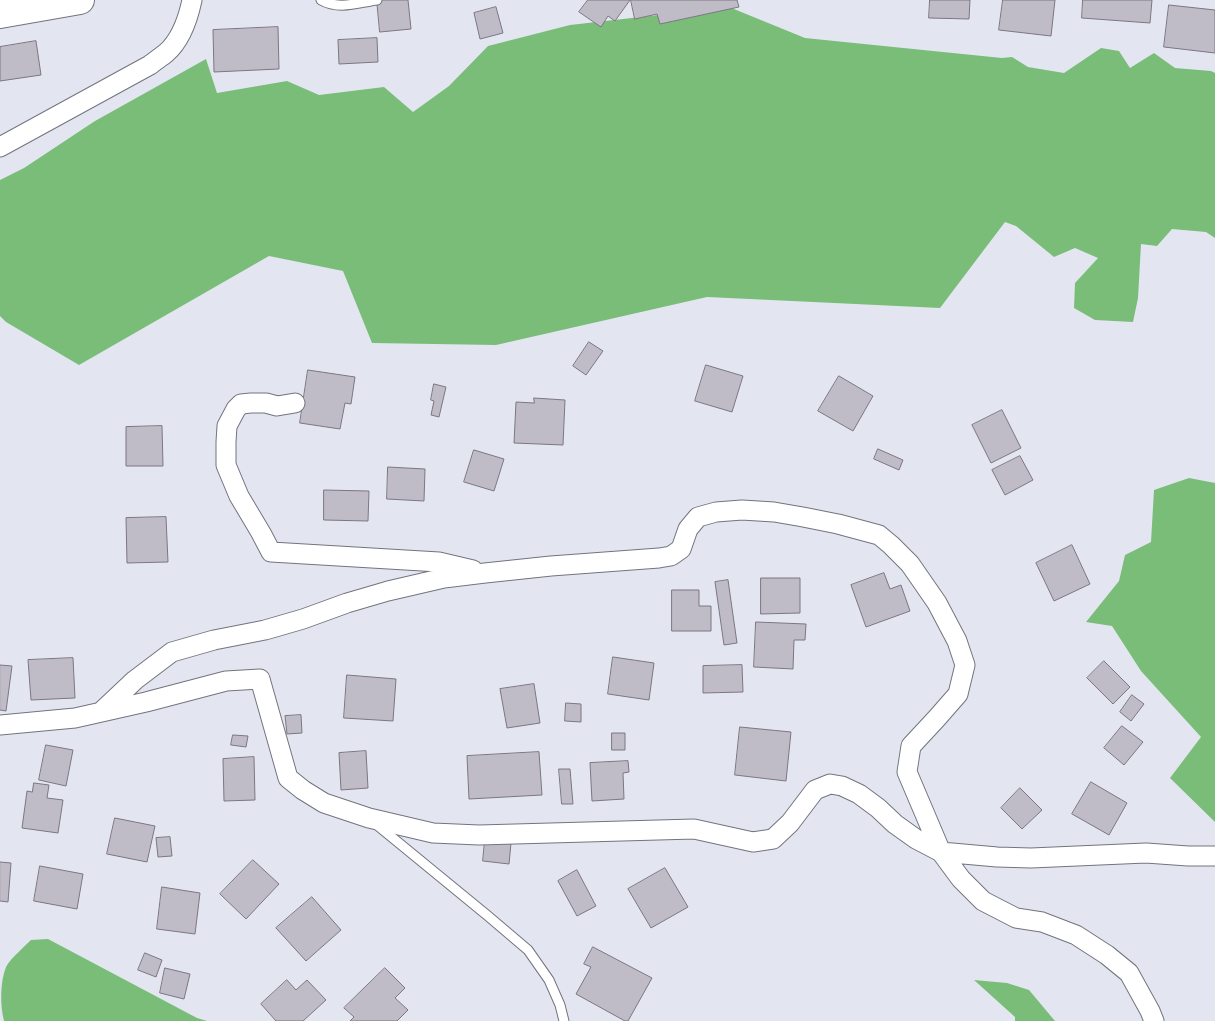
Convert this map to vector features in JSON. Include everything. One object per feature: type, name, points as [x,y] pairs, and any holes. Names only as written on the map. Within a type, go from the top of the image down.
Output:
[{"type":"main road","points":[[0,14],[80,0]]},
{"type":"street","points":[[0,147],[150,65],[167,52],[186,23],[192,0]]},
{"type":"street","points":[[295,403],[277,406],[266,403],[241,404],[236,409],[227,426],[226,465],[239,496],[270,552],[439,562],[485,573]]},
{"type":"street","points":[[101,712],[135,680],[172,652],[214,640],[265,630],[388,591],[444,578],[551,566],[671,556],[681,548],[688,529],[698,517],[716,512],[742,510],[774,512],[838,524],[879,536],[910,564],[938,603],[957,641],[964,665],[958,694],[911,746],[907,772],[941,852],[961,879],[983,900],[1016,918],[1042,922],[1076,935],[1107,955],[1129,973],[1154,1021]]},
{"type":"street","points":[[0,725],[75,718],[226,681],[260,680],[288,778],[302,790],[324,803],[369,818],[433,833],[479,835],[694,829],[753,842],[773,839],[790,823],[815,790],[830,784],[842,786],[858,794],[916,839],[941,852],[1031,858],[1146,853],[1215,856]]},
{"type":"lane","points":[[322,0],[329,4],[341,6],[377,0]]},
{"type":"lane","points":[[369,818],[528,950],[549,980],[560,1005],[564,1021]]},
{"type":"green space","points":[[729,7],[805,38],[1002,58],[1012,57],[1028,67],[1064,73],[1101,48],[1119,51],[1130,68],[1154,53],[1175,68],[1211,71],[1215,73],[1215,238],[1206,232],[1172,229],[1157,246],[1141,244],[1138,298],[1133,322],[1095,320],[1074,308],[1075,283],[1098,258],[1075,248],[1054,257],[1016,226],[1005,222],[940,308],[707,297],[496,345],[372,343],[343,271],[269,256],[79,365],[6,322],[0,316],[0,180],[24,168],[95,121],[206,59],[217,93],[287,81],[319,95],[384,87],[413,112],[449,86],[488,46],[570,25]]},
{"type":"green space","points":[[1189,478],[1215,483],[1215,822],[1170,778],[1201,737],[1141,671],[1112,626],[1086,622],[1119,581],[1125,555],[1151,542],[1154,490]]},
{"type":"green space","points":[[48,939],[197,1018],[207,1021],[4,1021],[1,994],[6,967],[31,940]]},
{"type":"green space","points":[[974,980],[1007,983],[1029,990],[1055,1021],[1015,1021],[1015,1017]]},
{"type":"building","points":[[377,0],[408,0],[411,29],[380,32]]},
{"type":"building","points":[[588,0],[630,0],[615,21],[608,16],[601,27],[579,12]]},
{"type":"building","points":[[631,0],[737,0],[739,7],[660,24],[657,14],[635,19]]},
{"type":"building","points":[[930,0],[970,0],[969,19],[929,18]]},
{"type":"building","points":[[1003,0],[1055,0],[1051,36],[999,30]]},
{"type":"building","points":[[1083,0],[1152,0],[1150,23],[1082,18]]},
{"type":"building","points":[[1169,5],[1215,10],[1215,53],[1164,47]]},
{"type":"building","points":[[496,7],[503,33],[480,39],[474,13]]},
{"type":"building","points":[[278,27],[279,69],[214,72],[213,30]]},
{"type":"building","points":[[377,38],[378,62],[339,64],[338,40]]},
{"type":"building","points":[[36,41],[41,75],[0,81],[0,47]]},
{"type":"building","points":[[589,342],[603,351],[586,375],[573,366]]},
{"type":"building","points":[[706,365],[743,376],[732,412],[695,401]]},
{"type":"building","points":[[308,370],[355,377],[351,404],[345,403],[340,429],[300,423]]},
{"type":"building","points":[[839,376],[873,396],[853,431],[818,411]]},
{"type":"building","points":[[434,384],[446,387],[439,417],[431,415],[434,401],[431,400]]},
{"type":"building","points":[[534,398],[565,400],[563,445],[514,443],[516,402],[534,403]]},
{"type":"building","points":[[1002,410],[1021,448],[991,463],[972,425]]},
{"type":"building","points":[[162,426],[163,466],[126,466],[126,427]]},
{"type":"building","points":[[878,449],[903,460],[899,470],[874,459]]},
{"type":"building","points":[[474,450],[504,459],[494,491],[464,482]]},
{"type":"building","points":[[1020,456],[1033,480],[1005,495],[992,470]]},
{"type":"building","points":[[388,467],[425,469],[424,501],[387,499]]},
{"type":"building","points":[[324,490],[369,491],[368,521],[324,520]]},
{"type":"building","points":[[166,517],[168,562],[127,563],[126,518]]},
{"type":"building","points":[[1072,545],[1090,584],[1054,601],[1036,563]]},
{"type":"building","points":[[884,573],[890,589],[901,585],[910,611],[866,627],[851,585]]},
{"type":"building","points":[[761,578],[800,578],[800,613],[761,614]]},
{"type":"building","points":[[728,580],[737,643],[724,645],[715,582]]},
{"type":"building","points":[[672,590],[699,590],[699,606],[711,606],[711,631],[672,631]]},
{"type":"building","points":[[756,622],[806,624],[805,640],[794,640],[793,669],[754,667]]},
{"type":"building","points":[[613,657],[654,663],[649,700],[608,694]]},
{"type":"building","points":[[73,658],[75,698],[31,700],[28,660]]},
{"type":"building","points":[[1104,661],[1130,687],[1113,704],[1087,678]]},
{"type":"building","points":[[0,665],[12,666],[6,711],[0,710]]},
{"type":"building","points":[[742,665],[743,692],[703,693],[703,666]]},
{"type":"building","points":[[347,675],[396,679],[393,721],[344,718]]},
{"type":"building","points":[[534,684],[540,723],[507,728],[500,689]]},
{"type":"building","points":[[1132,695],[1144,704],[1131,721],[1120,712]]},
{"type":"building","points":[[566,703],[581,704],[581,722],[565,721]]},
{"type":"building","points":[[301,715],[302,733],[287,734],[285,716]]},
{"type":"building","points":[[1122,726],[1143,742],[1124,765],[1104,748]]},
{"type":"building","points":[[740,727],[791,732],[786,781],[735,775]]},
{"type":"building","points":[[612,733],[625,733],[625,750],[612,750]]},
{"type":"building","points":[[233,735],[248,736],[246,747],[231,745]]},
{"type":"building","points":[[46,745],[73,750],[66,786],[39,780]]},
{"type":"building","points":[[366,751],[368,788],[341,790],[339,753]]},
{"type":"building","points":[[539,752],[542,795],[469,799],[467,756]]},
{"type":"building","points":[[254,757],[255,800],[224,801],[223,759]]},
{"type":"building","points":[[628,761],[629,772],[623,773],[624,799],[592,801],[590,763]]},
{"type":"building","points":[[559,769],[570,769],[573,804],[562,804]]},
{"type":"building","points":[[1091,782],[1127,803],[1109,835],[1072,814]]},
{"type":"building","points":[[34,783],[49,785],[47,798],[63,800],[58,833],[22,828],[27,791],[32,792]]},
{"type":"building","points":[[1020,788],[1042,810],[1022,829],[1001,808]]},
{"type":"building","points":[[115,818],[155,826],[147,862],[107,854]]},
{"type":"building","points":[[170,837],[172,856],[158,857],[156,838]]},
{"type":"building","points":[[485,840],[511,843],[509,864],[483,861]]},
{"type":"building","points":[[253,860],[279,884],[246,919],[220,894]]},
{"type":"building","points":[[0,862],[11,863],[8,902],[0,901]]},
{"type":"building","points":[[40,866],[83,874],[77,909],[34,901]]},
{"type":"building","points":[[665,868],[688,907],[651,928],[628,889]]},
{"type":"building","points":[[577,870],[596,906],[577,916],[558,881]]},
{"type":"building","points":[[162,887],[200,893],[195,934],[157,929]]},
{"type":"building","points":[[312,897],[341,930],[306,961],[276,928]]},
{"type":"building","points":[[593,947],[652,978],[628,1021],[576,994],[591,967],[584,964]]},
{"type":"building","points":[[145,953],[162,960],[156,977],[138,970]]},
{"type":"building","points":[[165,968],[190,974],[184,999],[160,993]]},
{"type":"building","points":[[385,968],[405,988],[395,998],[408,1010],[397,1021],[350,1021],[354,1017],[344,1008]]},
{"type":"building","points":[[287,980],[296,990],[307,980],[326,1000],[303,1021],[276,1021],[261,1004]]}]
